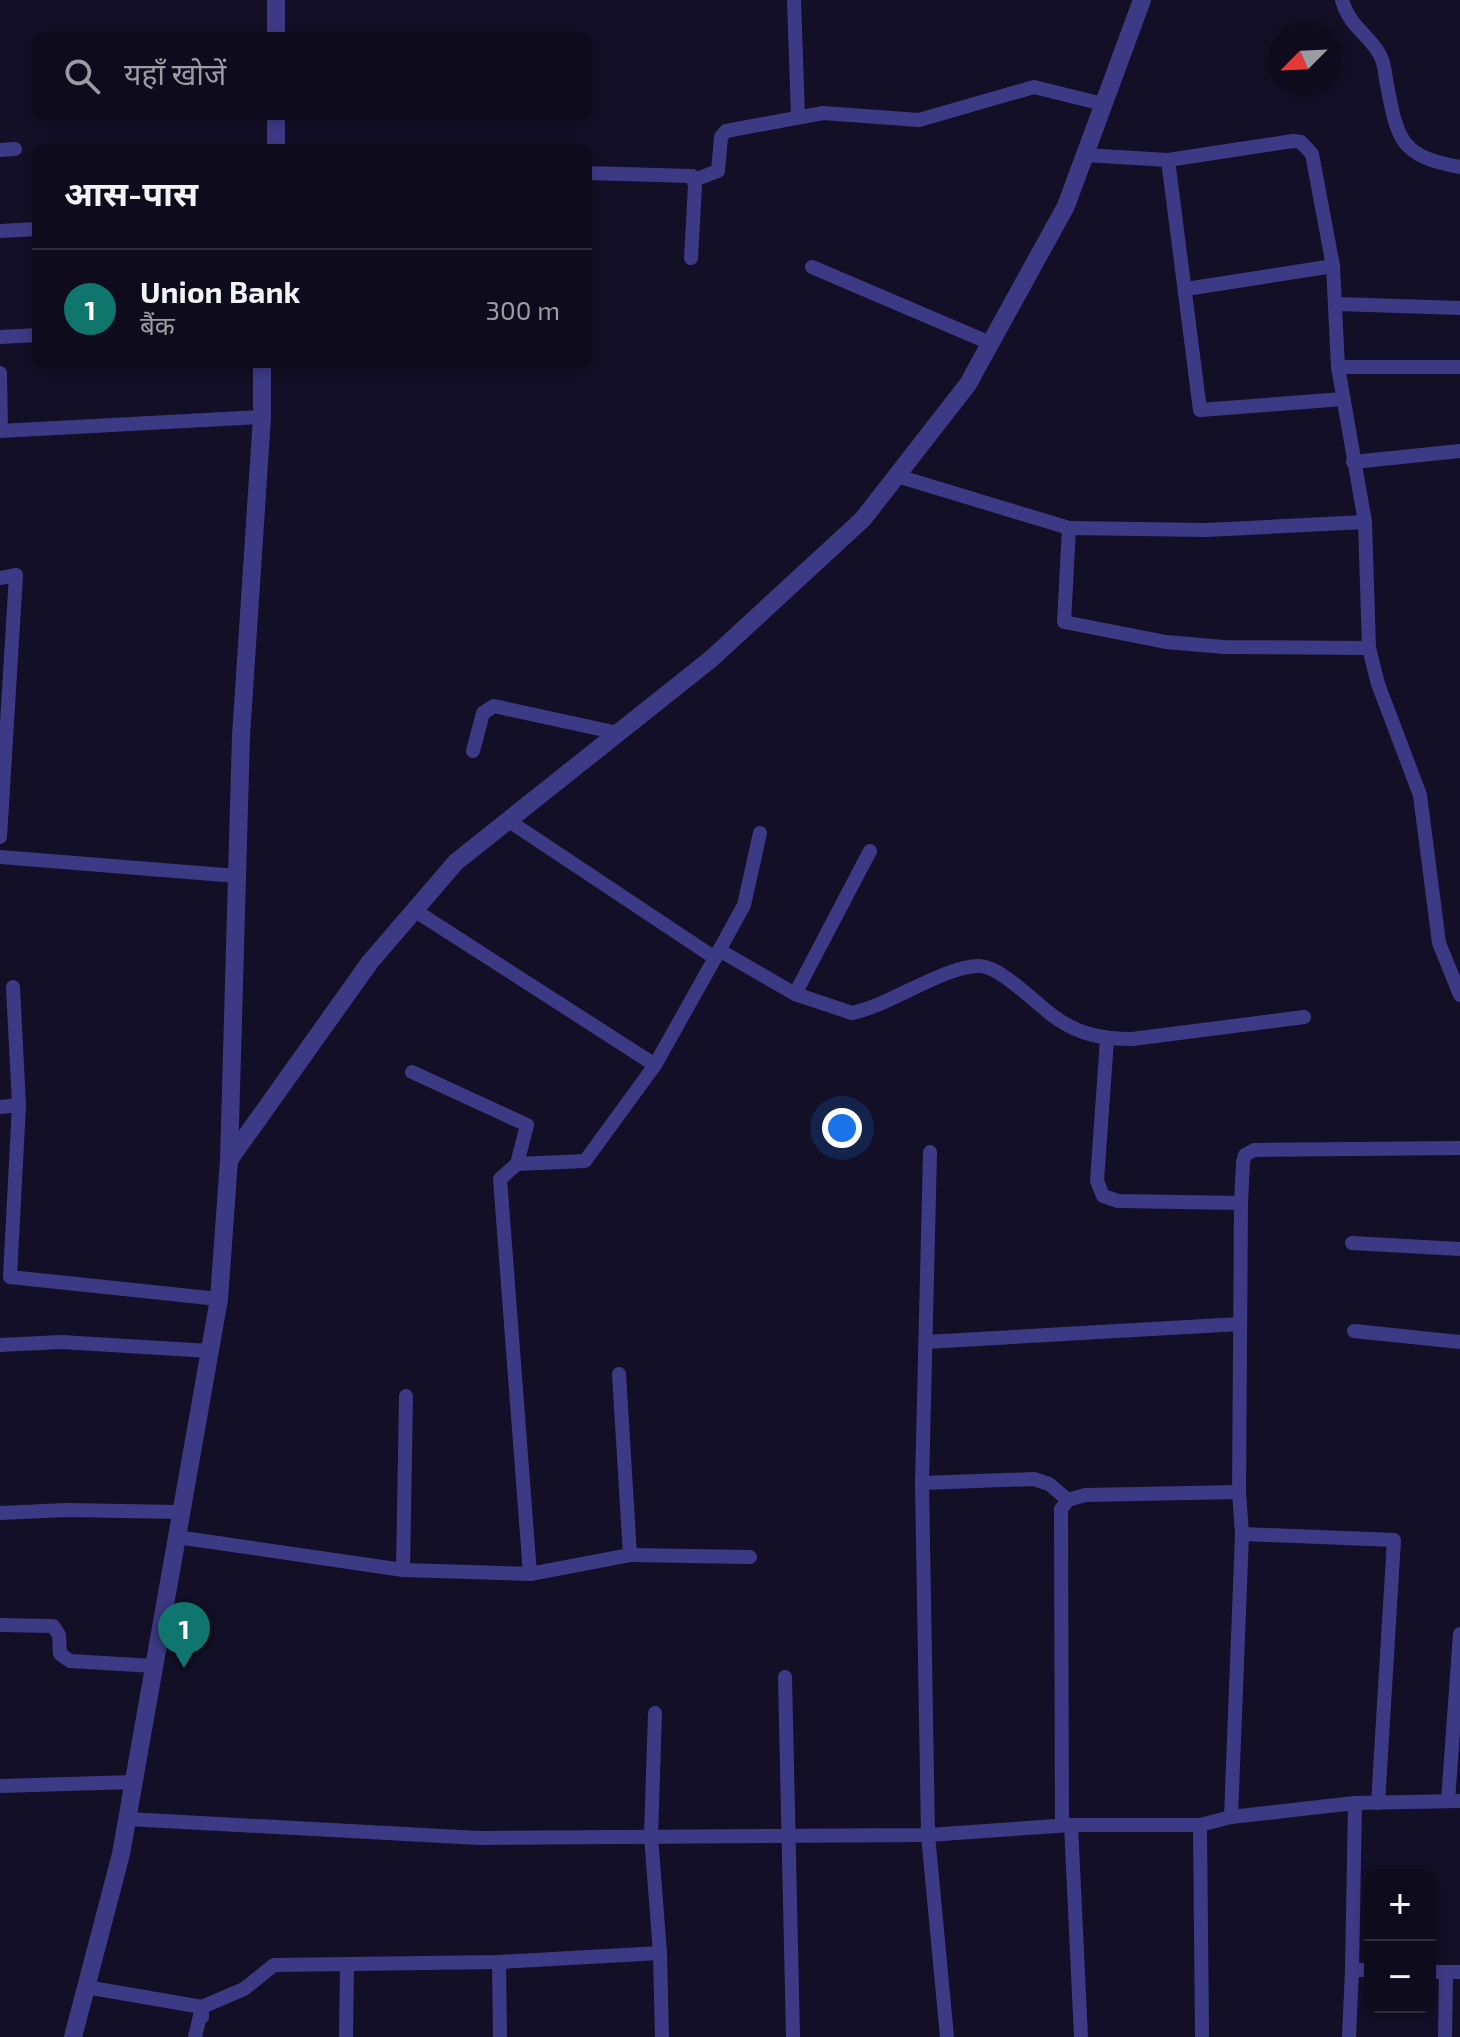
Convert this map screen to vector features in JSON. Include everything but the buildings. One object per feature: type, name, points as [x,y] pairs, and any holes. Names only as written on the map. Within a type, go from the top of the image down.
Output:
[{"type":"street","points":[[276,0],[276,32]]},
{"type":"street","points":[[794,0],[798,116]]},
{"type":"street","points":[[229,1160],[370,962],[456,862],[711,659],[863,519],[897,476],[968,384],[1066,206],[1142,0]]},
{"type":"street","points":[[1342,0],[1356,31],[1375,48],[1383,63],[1394,121],[1405,147],[1424,160],[1460,167]]},
{"type":"street","points":[[694,180],[718,171],[721,137],[726,131],[798,116],[851,114],[919,120],[1034,87],[1103,104]]},
{"type":"street","points":[[276,120],[276,144]]},
{"type":"street","points":[[1084,155],[1168,160],[1301,142],[1315,161],[1333,266],[1338,367],[1365,522],[1369,648],[1378,684],[1420,795],[1439,943],[1460,995]]},
{"type":"street","points":[[1168,160],[1200,410],[1343,399]]},
{"type":"street","points":[[592,173],[687,174],[694,180]]},
{"type":"street","points":[[691,258],[694,180]]},
{"type":"street","points":[[0,231],[32,229]]},
{"type":"street","points":[[1186,289],[1333,266]]},
{"type":"street","points":[[812,267],[990,343]]},
{"type":"street","points":[[1337,304],[1460,308]]},
{"type":"street","points":[[0,337],[32,335]]},
{"type":"street","points":[[1338,367],[1460,367]]},
{"type":"street","points":[[73,2037],[127,1819],[219,1299],[229,1160],[241,736],[262,417],[262,368]]},
{"type":"street","points":[[0,373],[1,431],[262,417]]},
{"type":"street","points":[[1353,462],[1460,451]]},
{"type":"street","points":[[897,476],[1069,528],[1206,530],[1365,522]]},
{"type":"street","points":[[1069,528],[1064,622],[1166,642],[1224,647],[1369,648]]},
{"type":"street","points":[[0,578],[16,575],[0,837]]},
{"type":"street","points":[[473,751],[483,713],[494,706],[618,733]]},
{"type":"street","points":[[509,821],[717,954],[795,994],[852,1013],[953,973],[980,966],[1002,976],[1057,1019],[1085,1034],[1107,1039],[1304,1017]]},
{"type":"street","points":[[517,1164],[585,1161],[655,1065],[744,905],[760,833]]},
{"type":"street","points":[[795,994],[870,851]]},
{"type":"street","points":[[0,857],[237,876]]},
{"type":"street","points":[[414,910],[655,1065]]},
{"type":"street","points":[[13,987],[19,1105],[10,1277],[219,1299]]},
{"type":"street","points":[[1107,1039],[1097,1181],[1103,1196],[1118,1201],[1241,1203]]},
{"type":"street","points":[[412,1072],[527,1125],[517,1164],[500,1179],[530,1574]]},
{"type":"street","points":[[0,1107],[19,1105]]},
{"type":"street","points":[[1231,1817],[1242,1534],[1239,1492],[1243,1162],[1254,1150],[1460,1148]]},
{"type":"street","points":[[930,1152],[922,1483],[928,1835],[947,2037]]},
{"type":"street","points":[[1352,1243],[1460,1249]]},
{"type":"street","points":[[926,1342],[1240,1324]]},
{"type":"street","points":[[1354,1331],[1460,1342]]},
{"type":"street","points":[[0,1345],[61,1342],[210,1351]]},
{"type":"street","points":[[619,1374],[630,1555]]},
{"type":"street","points":[[403,1570],[406,1396]]},
{"type":"street","points":[[922,1483],[1034,1479],[1049,1484],[1068,1500]]},
{"type":"street","points":[[1081,2037],[1066,1825],[1061,1509],[1068,1500],[1085,1495],[1239,1492]]},
{"type":"street","points":[[0,1513],[66,1510],[181,1512]]},
{"type":"street","points":[[1242,1534],[1394,1540],[1378,1803]]},
{"type":"street","points":[[177,1537],[403,1570],[530,1574],[630,1555],[750,1557]]},
{"type":"street","points":[[0,1625],[53,1626],[59,1635],[60,1654],[70,1661],[154,1666]]},
{"type":"street","points":[[127,1819],[479,1838],[928,1835],[1066,1825],[1200,1825],[1231,1817],[1355,1803],[1454,1801],[1460,1634]]},
{"type":"street","points":[[785,1677],[786,1836],[793,2037]]},
{"type":"street","points":[[655,1713],[651,1836],[660,1953],[662,2037]]},
{"type":"street","points":[[0,1786],[133,1782]]},
{"type":"street","points":[[1349,2037],[1355,1803]]},
{"type":"street","points":[[1200,1825],[1202,2034]]},
{"type":"street","points":[[86,1987],[202,2007],[244,1989],[274,1965],[499,1962],[660,1953]]},
{"type":"street","points":[[499,1962],[500,2037]]},
{"type":"street","points":[[346,2037],[347,1965]]},
{"type":"street","points":[[1352,1970],[1364,1970]]},
{"type":"street","points":[[1445,2037],[1453,1972]]},
{"type":"street","points":[[195,2037],[202,2007]]},
{"type":"street","points":[[202,2007],[204,2037]]},
{"type":"place","name":"Union Bank","points":[[184,1668]]}]
